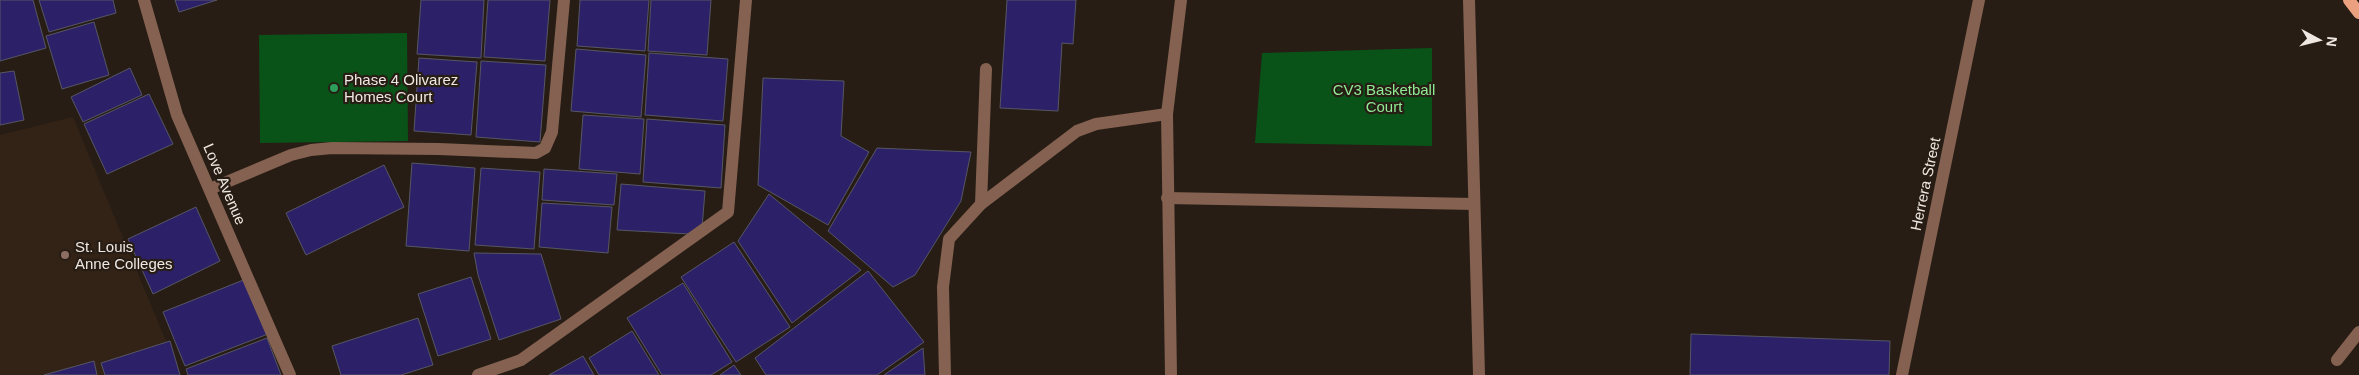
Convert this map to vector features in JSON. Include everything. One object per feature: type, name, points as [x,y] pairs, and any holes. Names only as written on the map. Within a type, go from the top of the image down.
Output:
[{"type":"main road","points":[[2349,0],[2359,13]]},
{"type":"street","name":"Love Avenue","points":[[144,0],[178,115],[290,375]]},
{"type":"street","points":[[210,189],[290,155],[311,150],[422,149],[536,153],[545,148],[552,132],[564,0]]},
{"type":"street","points":[[478,375],[521,360],[728,212],[746,0]]},
{"type":"street","points":[[1171,375],[1167,114],[1181,0]]},
{"type":"street","points":[[1469,0],[1479,375]]},
{"type":"street","name":"Herrera Street","points":[[1902,375],[1979,0]]},
{"type":"street","points":[[981,204],[986,69]]},
{"type":"street","points":[[945,375],[943,287],[949,239],[981,204],[1077,131],[1104,122],[1167,114]]},
{"type":"street","points":[[1167,198],[1474,204]]},
{"type":"street","points":[[2337,360],[2359,332]]},
{"type":"shaded area","name":"St. Louis Anne Colleges","points":[[73,117],[180,375],[0,375],[0,135]]},
{"type":"green space","name":"Phase 4 Olivarez Homes Court","points":[[407,33],[408,141],[260,143],[259,35]]},
{"type":"green space","name":"CV3 Basketball Court","points":[[1432,48],[1432,146],[1255,143],[1262,53]]},
{"type":"building","points":[[0,0],[33,0],[46,48],[0,61]]},
{"type":"building","points":[[39,0],[113,0],[116,13],[49,32]]},
{"type":"building","points":[[175,0],[217,0],[179,12]]},
{"type":"building","points":[[421,0],[484,0],[481,58],[417,54]]},
{"type":"building","points":[[488,0],[550,0],[545,61],[484,57]]},
{"type":"building","points":[[580,0],[649,0],[645,51],[577,46]]},
{"type":"building","points":[[651,0],[711,0],[707,55],[648,51]]},
{"type":"building","points":[[1007,0],[1076,0],[1073,44],[1062,43],[1058,111],[1000,108]]},
{"type":"building","points":[[94,22],[109,75],[62,89],[46,36]]},
{"type":"building","points":[[576,49],[646,55],[641,117],[571,111]]},
{"type":"building","points":[[649,53],[728,59],[723,121],[645,115]]},
{"type":"building","points":[[419,58],[477,62],[471,135],[414,131]]},
{"type":"building","points":[[481,61],[546,65],[540,142],[476,137]]},
{"type":"building","points":[[130,68],[142,95],[83,122],[71,97]]},
{"type":"building","points":[[14,71],[24,120],[0,125],[0,73]]},
{"type":"building","points":[[763,78],[844,81],[841,136],[869,152],[828,225],[758,185]]},
{"type":"building","points":[[149,94],[173,144],[107,174],[84,124]]},
{"type":"building","points":[[583,115],[644,119],[640,174],[579,169]]},
{"type":"building","points":[[647,119],[725,125],[721,188],[643,182]]},
{"type":"building","points":[[877,148],[971,152],[961,201],[915,275],[893,287],[828,231]]},
{"type":"building","points":[[412,163],[475,168],[469,251],[406,246]]},
{"type":"building","points":[[384,165],[404,207],[306,255],[286,213]]},
{"type":"building","points":[[481,168],[540,172],[534,249],[475,245]]},
{"type":"building","points":[[544,169],[617,174],[614,205],[542,200]]},
{"type":"building","points":[[621,184],[705,191],[702,228],[690,234],[617,230]]},
{"type":"building","points":[[769,194],[861,270],[792,323],[738,241]]},
{"type":"building","points":[[542,203],[612,207],[608,253],[539,247]]},
{"type":"building","points":[[196,207],[220,261],[153,294],[128,239]]},
{"type":"building","points":[[734,242],[790,327],[736,362],[681,277]]},
{"type":"building","points":[[474,253],[541,254],[561,319],[499,340],[478,275]]},
{"type":"building","points":[[868,271],[924,342],[877,375],[766,375],[755,358]]},
{"type":"building","points":[[471,277],[491,339],[438,356],[418,294]]},
{"type":"building","points":[[246,279],[268,334],[185,366],[163,312]]},
{"type":"building","points":[[683,283],[732,362],[711,375],[662,375],[627,318]]},
{"type":"building","points":[[418,318],[433,365],[401,375],[341,375],[332,346]]},
{"type":"building","points":[[632,331],[659,375],[599,375],[589,358]]},
{"type":"building","points":[[1691,334],[1890,341],[1889,375],[1690,375]]},
{"type":"building","points":[[267,338],[281,375],[188,375],[186,369]]},
{"type":"building","points":[[170,341],[180,375],[105,375],[101,363]]},
{"type":"building","points":[[923,348],[925,375],[884,375]]},
{"type":"building","points":[[583,356],[594,375],[549,375]]},
{"type":"building","points":[[94,361],[97,375],[44,375]]},
{"type":"building","points":[[734,365],[741,375],[720,375]]},
{"type":"place","name":"Phase 4 Olivarez Homes Court","points":[[334,88]]},
{"type":"place","name":"St. Louis Anne Colleges","points":[[65,255]]}]
